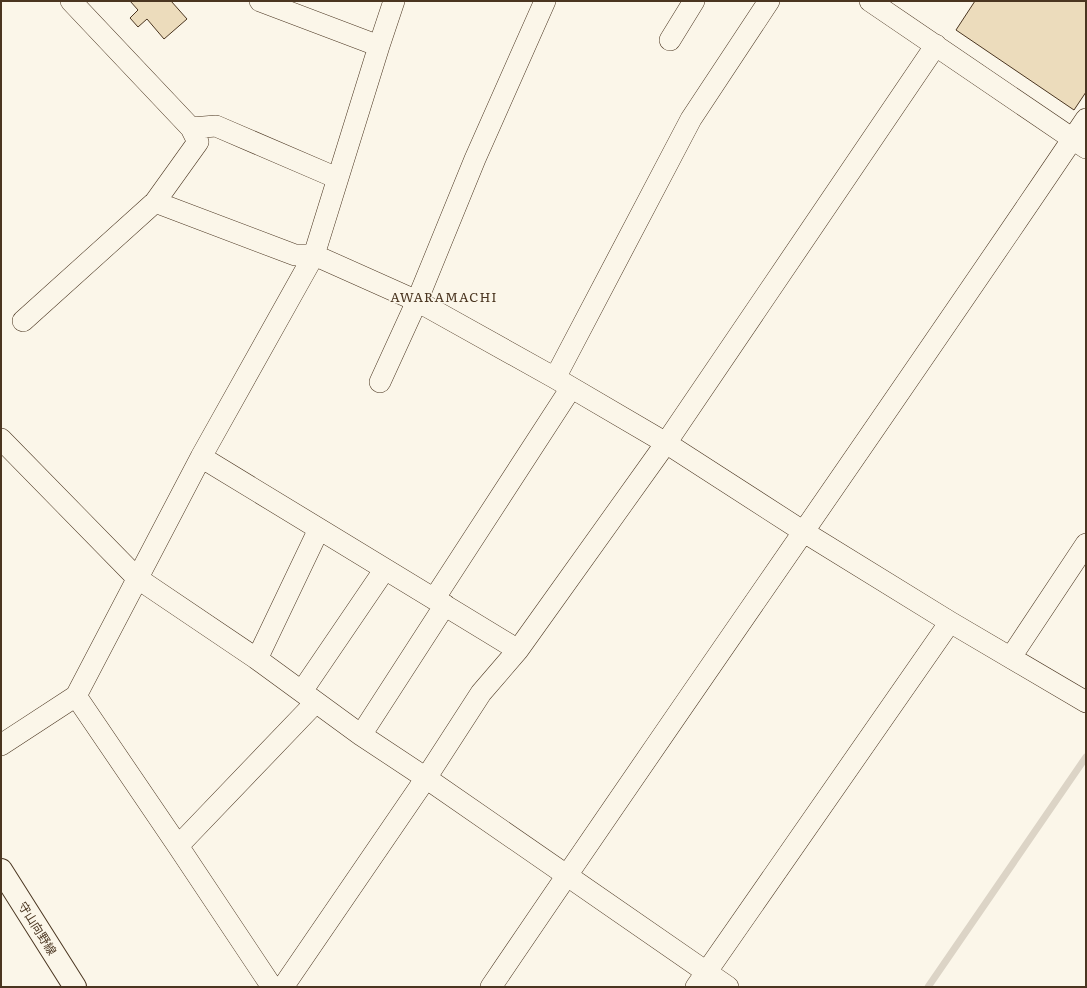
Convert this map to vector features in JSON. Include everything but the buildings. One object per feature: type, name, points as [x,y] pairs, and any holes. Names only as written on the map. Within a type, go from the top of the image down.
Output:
[{"type":"main road","name":"守山向野線","points":[[1,870],[76,987]]},
{"type":"street","points":[[23,321],[155,202],[198,142],[191,128],[71,1]]},
{"type":"street","points":[[260,1],[378,46]]},
{"type":"street","points":[[1,745],[76,696],[201,457],[314,255],[378,46],[394,1]]},
{"type":"street","points":[[380,382],[416,301],[475,159],[545,1]]},
{"type":"street","points":[[670,40],[694,1]]},
{"type":"street","points":[[361,735],[440,602],[563,383],[691,120],[769,1]]},
{"type":"street","points":[[870,1],[1079,144]]},
{"type":"street","points":[[283,987],[426,778],[481,693],[518,650],[666,444],[936,45]]},
{"type":"street","points":[[490,987],[804,532],[1079,144],[1086,119]]},
{"type":"street","points":[[191,128],[216,126],[337,178]]},
{"type":"street","points":[[155,202],[295,255],[314,255],[416,301],[563,383],[666,444],[804,532],[950,622],[1086,702]]},
{"type":"street","points":[[1,439],[137,578],[257,659],[361,735],[566,875],[701,979],[728,987]]},
{"type":"street","points":[[201,457],[518,650]]},
{"type":"street","points":[[257,659],[319,528]]},
{"type":"street","points":[[1011,658],[1086,544]]},
{"type":"street","points":[[178,846],[309,696],[385,569]]},
{"type":"street","points":[[701,979],[950,622]]},
{"type":"street","points":[[76,696],[272,987]]},
{"type":"waterway","points":[[928,987],[1086,757]]},
{"type":"district","name":"AWARAMACHI","points":[[444,296]]}]
